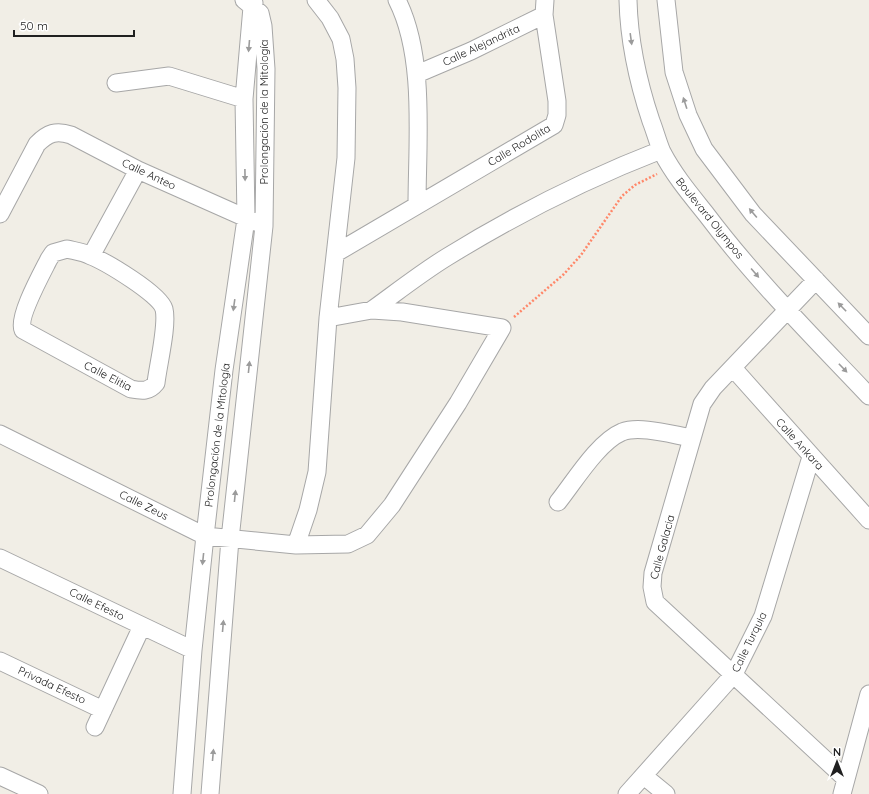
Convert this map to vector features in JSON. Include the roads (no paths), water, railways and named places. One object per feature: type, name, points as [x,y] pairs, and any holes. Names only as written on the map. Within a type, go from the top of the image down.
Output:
[{"type":"street","points":[[296,545],[308,510],[317,472],[328,318],[346,158],[347,88],[345,59],[341,39],[330,18],[316,0]]},
{"type":"street","points":[[397,0],[407,23],[417,74],[417,205]]},
{"type":"street","name":"Boulevard Olympos","points":[[628,0],[634,62],[643,97],[661,150],[671,168],[722,235],[788,310],[869,396]]},
{"type":"street","points":[[666,0],[674,72],[688,114],[704,149],[754,214],[869,336]]},
{"type":"street","name":"Prolongación de la Mitología","points":[[182,794],[193,650],[205,536],[224,370],[246,219],[244,99],[251,2]]},
{"type":"street","name":"Prolongación de la Mitología","points":[[210,794],[230,539],[264,226],[265,49],[260,13],[251,2]]},
{"type":"street","name":"Calle Rodolita","points":[[336,253],[554,125],[557,115],[557,101],[545,8]]},
{"type":"street","name":"Calle Alejandrita","points":[[417,74],[471,51],[545,8]]},
{"type":"street","points":[[116,83],[169,76],[244,99]]},
{"type":"street","name":"Calle Anteo","points":[[0,214],[37,144],[45,136],[61,132],[71,135],[138,170],[264,226]]},
{"type":"street","points":[[328,318],[372,310],[445,258],[524,212],[558,195],[661,150]]},
{"type":"street","points":[[91,256],[138,170]]},
{"type":"street","name":"Calle Elitia","points":[[67,249],[91,256],[142,286],[158,298],[164,310],[165,321],[156,382],[152,388],[147,390],[131,389],[27,334],[21,326],[24,314],[48,259],[53,253],[67,249]]},
{"type":"street","name":"Calle Galacia","points":[[816,280],[713,388],[702,404],[653,573],[652,587],[655,602],[734,674],[844,787]]},
{"type":"street","name":"Calle Zeus","points":[[0,434],[205,536],[296,545],[348,544],[367,535],[378,524],[458,403],[502,328],[402,312],[372,310]]},
{"type":"street","name":"Calle Ankara","points":[[733,368],[811,457],[869,520]]},
{"type":"street","points":[[558,502],[598,452],[612,438],[623,432],[642,430],[692,438]]},
{"type":"street","name":"Calle Turquia","points":[[627,794],[734,674],[763,616],[811,457]]},
{"type":"street","name":"Calle Efesto","points":[[0,558],[193,650]]},
{"type":"street","points":[[95,727],[142,626]]},
{"type":"street","name":"Privada Efesto","points":[[0,661],[103,710]]},
{"type":"street","points":[[844,787],[869,694]]},
{"type":"street","points":[[0,776],[39,794]]},
{"type":"street","points":[[644,776],[666,794]]}]
